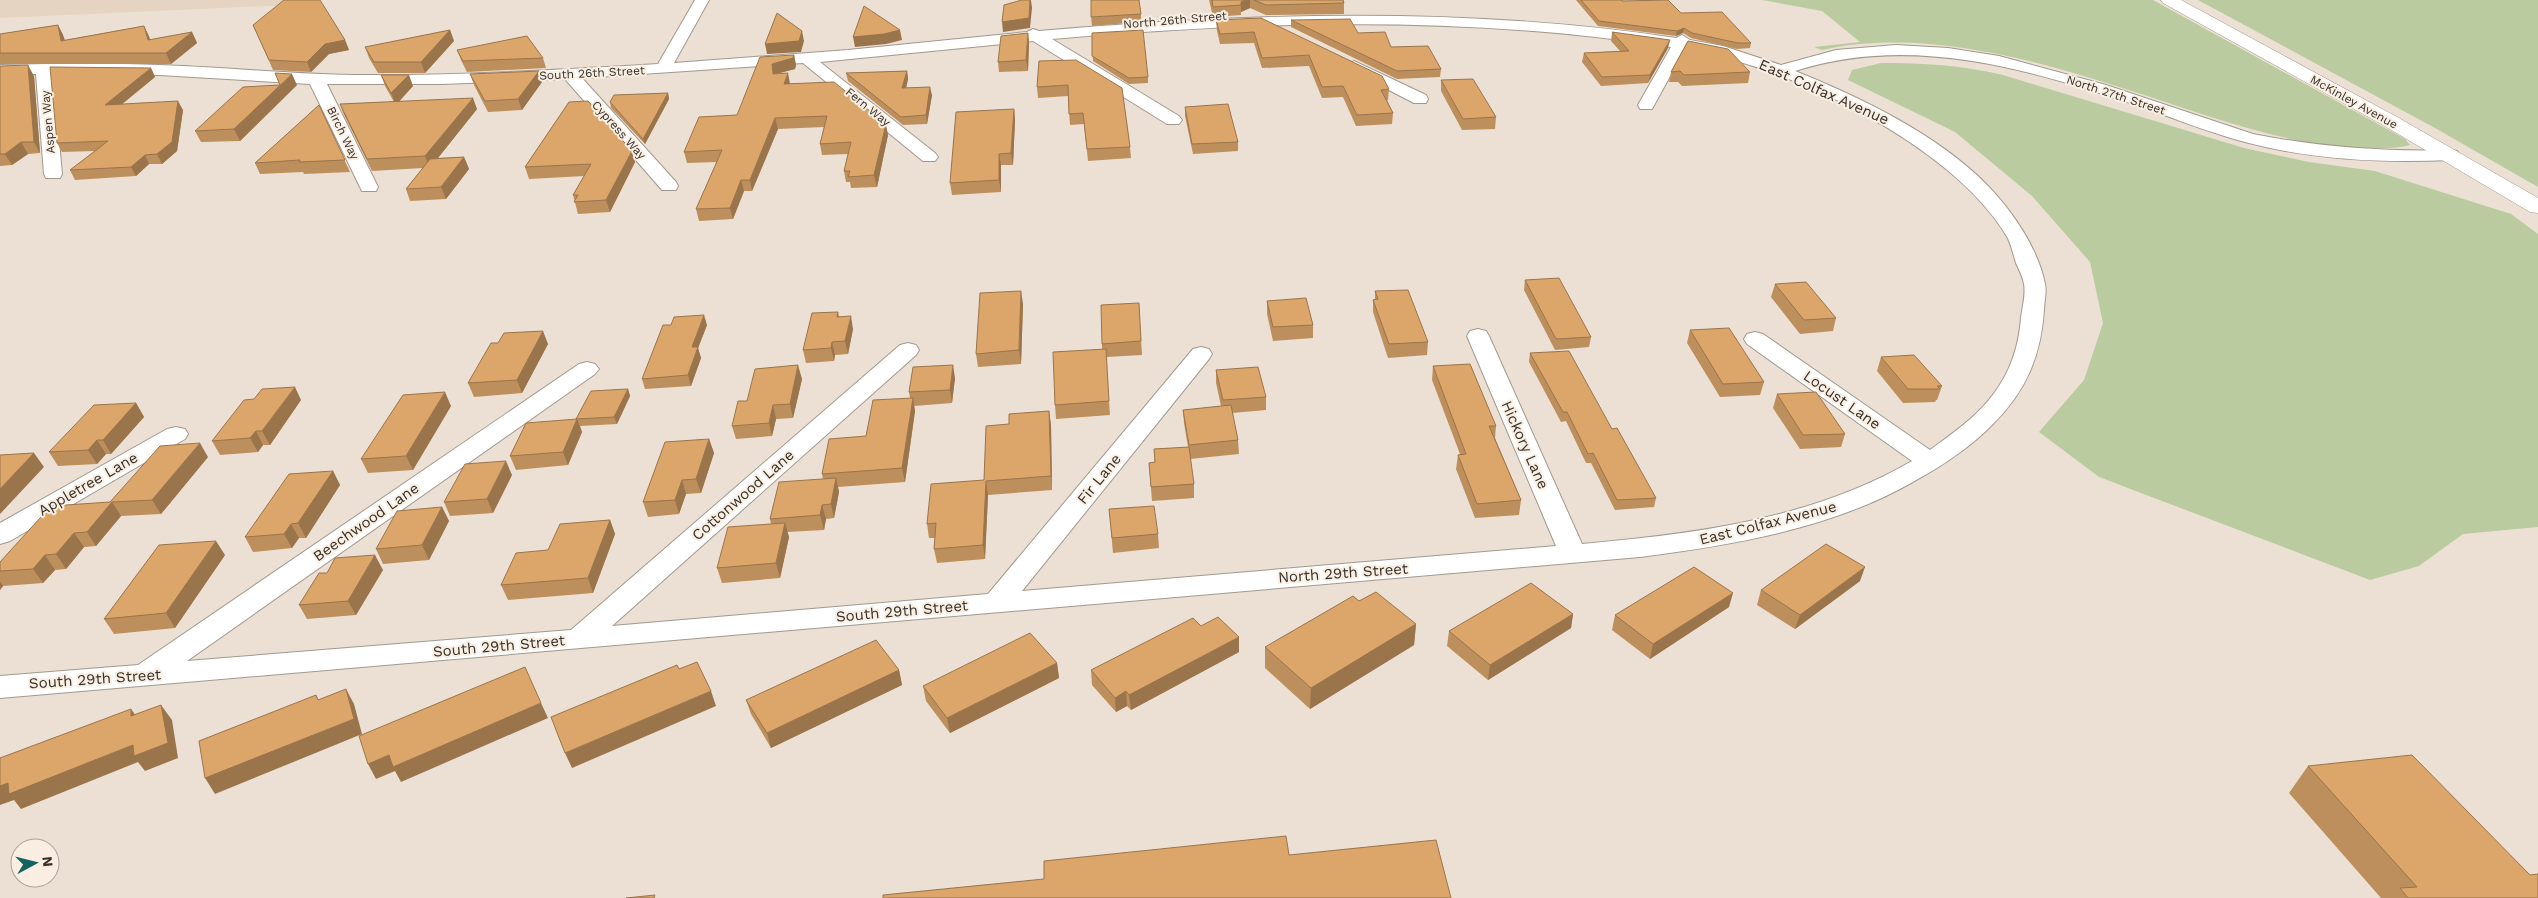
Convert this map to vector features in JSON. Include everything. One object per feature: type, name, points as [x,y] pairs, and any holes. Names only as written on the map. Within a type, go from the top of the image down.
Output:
[{"type":"main road","name":"McKinley Avenue","points":[[2168,0],[2451,155],[2538,207]]},
{"type":"street","points":[[663,69],[702,0]]},
{"type":"street","name":"North 26th Street","points":[[1033,34],[1249,14],[1386,7],[1498,11]]},
{"type":"street","name":"East Colfax Avenue","points":[[1498,11],[1604,24],[1682,40],[1751,59],[1782,70],[1872,110],[1944,155],[1986,195],[2009,224],[2027,257],[2034,289],[2036,322],[2024,364],[2000,404],[1973,431],[1901,479],[1847,503],[1784,522],[1689,542]]},
{"type":"street","points":[[1249,14],[1295,37]]},
{"type":"street","points":[[1033,34],[1173,120]]},
{"type":"street","name":"South 26th Street","points":[[0,70],[166,70],[316,79],[442,79],[663,69],[806,58],[1033,34]]},
{"type":"street","points":[[1646,105],[1682,40]]},
{"type":"street","name":"North 27th Street","points":[[1782,70],[1821,58],[1858,52],[1899,50],[1958,54],[2050,74],[2223,130],[2282,145],[2368,156],[2451,155]]},
{"type":"street","name":"Fern Way","points":[[806,58],[929,157]]},
{"type":"street","points":[[1340,59],[1420,99]]},
{"type":"street","name":"Aspen Way","points":[[44,69],[53,174]]},
{"type":"street","name":"Cypress Way","points":[[569,74],[669,186]]},
{"type":"street","name":"Birch Way","points":[[316,79],[369,187]]},
{"type":"street","name":"Hickory Lane","points":[[1478,336],[1573,554]]},
{"type":"street","name":"Locust Lane","points":[[1755,340],[1929,461]]},
{"type":"street","name":"Cottonwood Lane","points":[[579,639],[908,350]]},
{"type":"street","name":"Fir Lane","points":[[997,603],[1201,354]]},
{"type":"street","name":"Beechwood Lane","points":[[146,675],[587,370]]},
{"type":"street","name":"Appletree Lane","points":[[0,535],[176,434]]},
{"type":"street","name":"North 29th Street","points":[[997,603],[1573,554],[1689,542]]},
{"type":"street","name":"South 29th Street","points":[[0,687],[997,603]]},
{"type":"shaded area","points":[[0,0],[315,0],[309,4],[0,18]]},
{"type":"green space","points":[[1762,0],[2153,0],[2405,139],[2410,145],[2390,148],[2347,147],[2281,137],[2216,119],[2059,69],[2012,57],[1963,48],[1915,43],[1868,43],[1822,50],[1814,47],[1860,42],[1822,11]]},
{"type":"green space","points":[[2198,0],[2538,0],[2538,187],[2435,128]]},
{"type":"green space","points":[[1881,63],[1942,65],[2003,75],[2244,148],[2309,162],[2375,171],[2511,214],[2538,234],[2538,527],[2463,534],[2419,566],[2370,580],[2099,477],[2039,432],[2084,380],[2103,323],[2090,262],[2032,196],[1955,132],[1848,80],[1852,70]]},
{"type":"building","points":[[284,0],[320,0],[345,40],[325,44],[307,62],[269,60],[253,25]]},
{"type":"building","points":[[1022,0],[1030,0],[1029,18],[1002,22],[1004,5]]},
{"type":"building","points":[[1091,0],[1139,0],[1141,14],[1091,17]]},
{"type":"building","points":[[1212,0],[1246,0],[1241,2],[1241,5],[1213,7]]},
{"type":"building","points":[[1254,0],[1343,0],[1344,3],[1266,5]]},
{"type":"building","points":[[1581,0],[1668,0],[1681,13],[1722,12],[1751,43],[1738,43],[1692,33],[1684,28],[1677,31],[1599,21]]},
{"type":"building","points":[[864,6],[900,30],[884,34],[853,37]]},
{"type":"building","points":[[777,13],[802,31],[799,41],[765,44]]},
{"type":"building","points":[[1261,18],[1382,76],[1389,89],[1381,90],[1393,113],[1357,115],[1343,86],[1322,87],[1309,55],[1262,58],[1254,32],[1220,34],[1216,20]]},
{"type":"building","points":[[1350,19],[1358,33],[1385,32],[1391,47],[1428,46],[1441,69],[1397,71],[1291,20]]},
{"type":"building","points":[[58,25],[61,41],[144,26],[148,40],[192,32],[166,53],[0,53],[0,34]]},
{"type":"building","points":[[450,30],[421,62],[374,62],[365,47]]},
{"type":"building","points":[[1143,30],[1148,77],[1129,78],[1092,56],[1092,33]]},
{"type":"building","points":[[1612,32],[1670,40],[1650,75],[1602,77],[1584,53],[1629,51]]},
{"type":"building","points":[[1028,33],[1026,60],[998,62],[1001,36]]},
{"type":"building","points":[[527,36],[543,58],[463,61],[457,50]]},
{"type":"building","points":[[1688,41],[1728,49],[1750,72],[1684,75],[1680,71],[1671,72]]},
{"type":"building","points":[[794,55],[793,58],[772,64],[773,74],[788,73],[784,84],[834,82],[886,124],[874,175],[848,177],[850,171],[844,171],[851,142],[820,144],[827,116],[775,118],[750,180],[741,180],[730,208],[696,209],[722,150],[684,152],[699,117],[737,115],[760,57]]},
{"type":"building","points":[[1076,60],[1122,88],[1130,147],[1087,149],[1083,113],[1069,114],[1068,85],[1037,87],[1039,61]]},
{"type":"building","points":[[28,65],[34,142],[21,142],[5,154],[0,154],[0,66]]},
{"type":"building","points":[[50,67],[151,68],[105,105],[178,101],[172,142],[157,154],[145,155],[131,167],[70,170],[108,141],[57,143]]},
{"type":"building","points":[[539,71],[518,99],[485,101],[470,74]]},
{"type":"building","points":[[907,71],[902,88],[930,87],[926,115],[901,117],[846,73]]},
{"type":"building","points":[[275,73],[292,74],[234,129],[195,131],[243,87],[280,85]]},
{"type":"building","points":[[381,75],[409,75],[391,93]]},
{"type":"building","points":[[1473,79],[1496,117],[1463,119],[1441,80]]},
{"type":"building","points":[[668,93],[643,139],[610,102],[614,95]]},
{"type":"building","points":[[473,98],[425,156],[367,159],[340,104]]},
{"type":"building","points":[[588,101],[632,151],[606,200],[574,202],[578,195],[573,195],[591,164],[525,167],[569,102]]},
{"type":"building","points":[[1228,104],[1238,142],[1192,144],[1185,107]]},
{"type":"building","points":[[319,105],[345,160],[255,163]]},
{"type":"building","points":[[1014,109],[1011,153],[999,154],[999,180],[950,183],[956,112]]},
{"type":"building","points":[[464,157],[441,187],[406,189],[430,159]]},
{"type":"building","points":[[1559,278],[1591,337],[1556,339],[1525,280]]},
{"type":"building","points":[[1806,282],[1836,318],[1804,320],[1775,284]]},
{"type":"building","points":[[1408,290],[1428,342],[1389,344],[1373,300],[1378,299],[1375,291]]},
{"type":"building","points":[[1021,291],[1019,350],[976,354],[980,293]]},
{"type":"building","points":[[1306,298],[1313,325],[1273,327],[1267,301]]},
{"type":"building","points":[[1139,303],[1141,341],[1102,344],[1101,305]]},
{"type":"building","points":[[838,312],[837,317],[851,316],[845,341],[832,342],[831,348],[803,350],[812,313]]},
{"type":"building","points":[[704,315],[692,347],[698,347],[688,375],[642,379],[663,325],[671,325],[674,317]]},
{"type":"building","points":[[1729,328],[1764,382],[1723,384],[1690,330]]},
{"type":"building","points":[[543,331],[517,380],[468,383],[491,343],[498,343],[504,333]]},
{"type":"building","points":[[1106,349],[1109,401],[1055,405],[1053,352]]},
{"type":"building","points":[[1569,351],[1612,429],[1617,428],[1656,498],[1617,500],[1593,453],[1588,454],[1567,412],[1563,412],[1530,353]]},
{"type":"building","points":[[1914,355],[1942,386],[1937,386],[1940,389],[1908,389],[1881,357]]},
{"type":"building","points":[[1470,364],[1496,426],[1489,426],[1521,500],[1477,504],[1458,455],[1466,454],[1433,366]]},
{"type":"building","points":[[798,365],[790,404],[773,405],[769,423],[732,426],[738,401],[747,401],[755,369]]},
{"type":"building","points":[[953,365],[950,390],[909,392],[913,367]]},
{"type":"building","points":[[1258,367],[1266,397],[1223,400],[1216,370]]},
{"type":"building","points":[[295,387],[262,431],[256,431],[250,438],[212,441],[244,400],[254,399],[262,389]]},
{"type":"building","points":[[628,389],[614,417],[576,419],[591,391]]},
{"type":"building","points":[[445,392],[406,456],[361,459],[403,395]]},
{"type":"building","points":[[1816,392],[1845,434],[1803,435],[1777,394]]},
{"type":"building","points":[[913,398],[902,468],[822,474],[829,439],[866,436],[873,400]]},
{"type":"building","points":[[136,403],[103,440],[97,440],[88,450],[49,452],[94,405]]},
{"type":"building","points":[[1231,405],[1238,440],[1189,445],[1183,410]]},
{"type":"building","points":[[1049,411],[1051,476],[986,481],[983,545],[934,549],[936,523],[927,524],[931,484],[984,480],[986,426],[1009,424],[1009,414]]},
{"type":"building","points":[[577,419],[563,452],[510,456],[526,423]]},
{"type":"building","points":[[709,439],[696,479],[682,480],[675,500],[643,502],[665,442]]},
{"type":"building","points":[[200,443],[152,500],[112,502],[87,532],[74,533],[56,554],[45,555],[33,569],[0,571],[0,562],[51,506],[110,502],[160,446]]},
{"type":"building","points":[[1189,447],[1194,484],[1151,487],[1149,463],[1155,462],[1154,449]]},
{"type":"building","points":[[34,453],[0,489],[0,455]]},
{"type":"building","points":[[506,461],[487,499],[444,502],[465,464]]},
{"type":"building","points":[[333,471],[298,523],[291,524],[284,534],[245,537],[289,474]]},
{"type":"building","points":[[836,478],[831,504],[822,505],[820,515],[770,519],[779,482]]},
{"type":"building","points":[[1154,506],[1158,534],[1112,538],[1109,509]]},
{"type":"building","points":[[442,507],[422,545],[376,549],[397,511]]},
{"type":"building","points":[[610,520],[588,578],[501,585],[516,553],[548,550],[560,524]]},
{"type":"building","points":[[785,523],[776,563],[717,568],[728,527]]},
{"type":"building","points":[[216,541],[166,613],[104,619],[159,545]]},
{"type":"building","points":[[1826,544],[1865,567],[1800,615],[1761,590]]},
{"type":"building","points":[[375,555],[348,601],[299,605],[319,573],[327,573],[335,558]]},
{"type":"building","points":[[1694,567],[1733,593],[1653,644],[1615,615]]},
{"type":"building","points":[[1531,583],[1573,614],[1490,665],[1449,631]]},
{"type":"building","points":[[1376,592],[1416,624],[1311,688],[1265,647],[1353,596],[1359,601]]},
{"type":"building","points":[[1218,617],[1239,637],[1129,695],[1126,691],[1115,698],[1091,670],[1193,618],[1201,626]]},
{"type":"building","points":[[1030,633],[1057,663],[947,718],[923,686]]},
{"type":"building","points":[[876,640],[899,670],[767,733],[746,700]]},
{"type":"building","points":[[697,662],[711,691],[565,753],[551,717],[677,665],[679,669]]},
{"type":"building","points":[[525,667],[541,703],[393,767],[389,755],[368,764],[359,736]]},
{"type":"building","points":[[346,689],[354,719],[205,778],[199,741],[316,695],[318,700]]},
{"type":"building","points":[[161,705],[168,743],[134,756],[133,745],[9,794],[8,783],[0,786],[0,758],[131,709],[131,716]]},
{"type":"building","points":[[2412,755],[2530,875],[2538,874],[2538,898],[2408,898],[2400,888],[2417,887],[2308,766]]},
{"type":"building","points":[[1286,836],[1289,855],[1436,840],[1451,898],[883,898],[883,895],[1044,879],[1044,861]]},
{"type":"building","points":[[655,895],[654,898],[626,898]]}]
